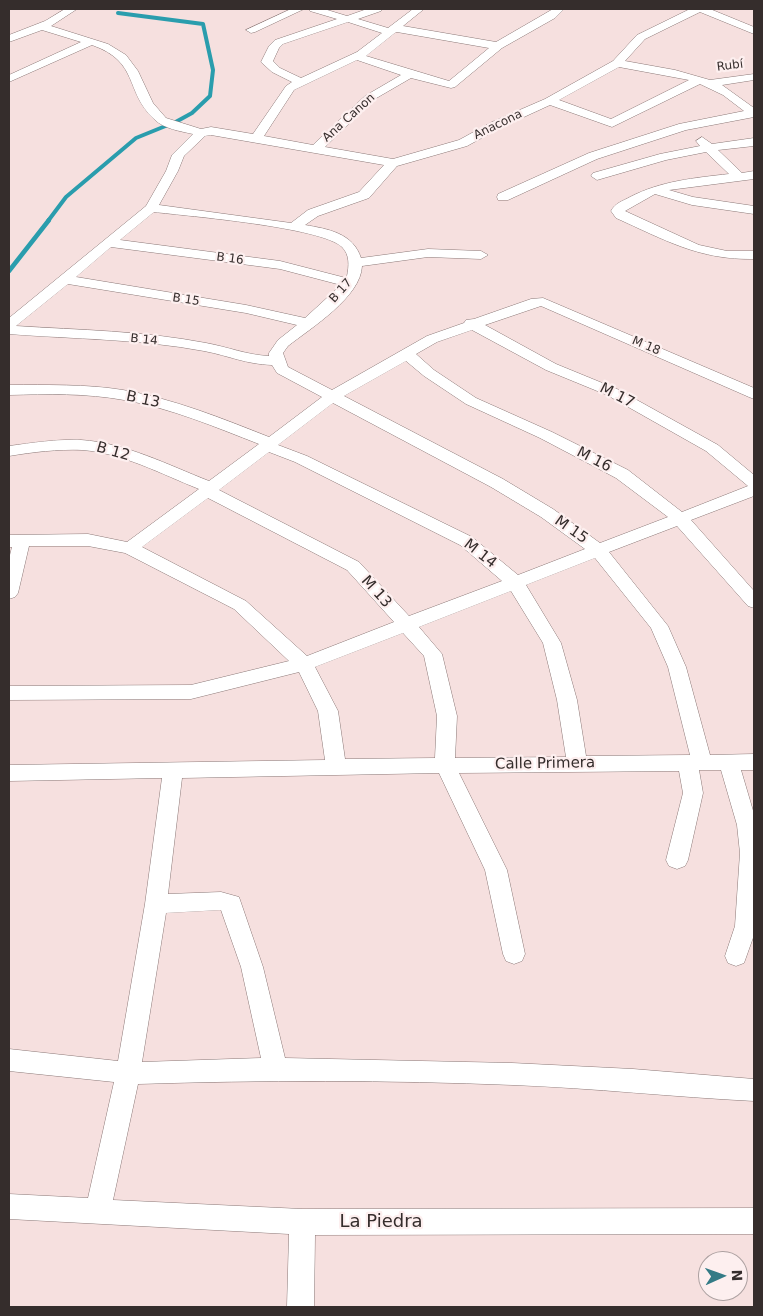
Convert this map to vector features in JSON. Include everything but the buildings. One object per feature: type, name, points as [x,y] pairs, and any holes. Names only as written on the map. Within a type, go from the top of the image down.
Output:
[{"type":"street","points":[[9,39],[43,26],[72,9]]},
{"type":"street","points":[[251,30],[299,9]]},
{"type":"street","points":[[314,9],[392,30],[498,46]]},
{"type":"street","points":[[300,82],[270,66],[267,62],[274,46],[279,42],[377,9]]},
{"type":"street","points":[[256,138],[290,88],[356,56],[419,9]]},
{"type":"street","points":[[356,56],[451,85],[498,46],[551,16],[558,9]]},
{"type":"street","name":"Anacona","points":[[393,163],[463,143],[496,125],[549,102],[617,63],[640,37],[698,9]]},
{"type":"street","points":[[702,9],[754,31]]},
{"type":"street","points":[[43,26],[90,42],[122,57],[138,80],[150,106],[158,117],[165,121],[201,133],[211,131],[256,138],[393,163]]},
{"type":"street","points":[[9,79],[90,42]]},
{"type":"street","points":[[617,63],[657,69],[704,81],[728,93],[754,113]]},
{"type":"street","name":"Ana Canon","points":[[316,149],[369,98],[410,74]]},
{"type":"street","name":"Rubí","points":[[704,81],[754,77]]},
{"type":"street","points":[[549,102],[612,123],[704,81]]},
{"type":"street","points":[[502,197],[592,156],[683,127],[754,113]]},
{"type":"street","points":[[683,127],[709,147],[739,176]]},
{"type":"street","points":[[9,325],[151,208],[172,171],[178,155],[201,133]]},
{"type":"street","points":[[597,176],[664,157],[709,147],[754,142]]},
{"type":"street","points":[[664,157],[696,182]]},
{"type":"street","points":[[294,227],[313,213],[364,194],[393,163]]},
{"type":"street","points":[[754,175],[696,182],[653,190],[619,208],[618,211],[620,215],[695,248],[728,255],[754,255]]},
{"type":"street","points":[[653,190],[692,201],[754,210]]},
{"type":"street","name":"B 17","points":[[151,208],[260,220],[329,234],[345,242],[354,252],[354,277],[343,292],[283,343],[276,353],[277,361]]},
{"type":"street","name":"B 16","points":[[109,242],[280,265],[350,282]]},
{"type":"street","points":[[355,263],[428,253],[481,255]]},
{"type":"street","name":"B 15","points":[[64,279],[246,310],[306,323]]},
{"type":"street","name":"M 18","points":[[471,323],[536,302],[543,302],[749,390],[754,394]]},
{"type":"street","points":[[130,548],[332,397],[432,339],[471,323]]},
{"type":"street","name":"M 17","points":[[471,323],[551,367],[620,396],[712,448],[754,483]]},
{"type":"street","name":"B 14","points":[[9,330],[130,338],[206,347],[251,360],[277,361]]},
{"type":"street","name":"M 16","points":[[407,354],[429,373],[471,401],[546,435],[622,474],[680,518],[754,602]]},
{"type":"street","points":[[277,361],[282,370],[332,397]]},
{"type":"street","name":"B 13","points":[[9,390],[101,392],[156,402],[201,416],[269,445]]},
{"type":"street","name":"M 15","points":[[332,397],[497,483],[547,513],[598,550],[659,626],[677,667],[695,762],[694,793],[677,860]]},
{"type":"street","name":"B 12","points":[[9,451],[27,448],[88,445],[126,455],[210,489]]},
{"type":"street","name":"M 14","points":[[269,445],[419,516],[466,541],[515,582],[552,643],[567,700],[577,764]]},
{"type":"street","name":"M 13","points":[[210,489],[353,566],[433,654],[447,716],[445,766]]},
{"type":"street","points":[[9,693],[191,692],[304,664],[754,490]]},
{"type":"street","points":[[9,593],[15,541],[88,540],[130,548],[240,605],[304,664],[328,711],[336,767]]},
{"type":"street","points":[[729,762],[747,826],[751,853],[746,926],[736,956]]},
{"type":"street","name":"Calle Primera","points":[[9,773],[754,762]]},
{"type":"street","points":[[445,766],[496,870],[514,954]]},
{"type":"street","points":[[98,1211],[128,1073],[156,904],[173,771]]},
{"type":"street","points":[[156,904],[221,901],[231,903],[252,966],[275,1069]]},
{"type":"street","points":[[9,1060],[128,1073],[275,1069],[624,1079],[754,1090]]},
{"type":"street","name":"La Piedra","points":[[9,1207],[302,1222],[754,1221]]},
{"type":"street","points":[[300,1307],[302,1222]]},
{"type":"waterway","points":[[118,13],[203,24],[213,70],[210,96],[192,113],[172,124]]},
{"type":"waterway","points":[[48,221],[66,197],[136,138],[168,125]]},
{"type":"waterway","points":[[9,271],[49,220]]}]
